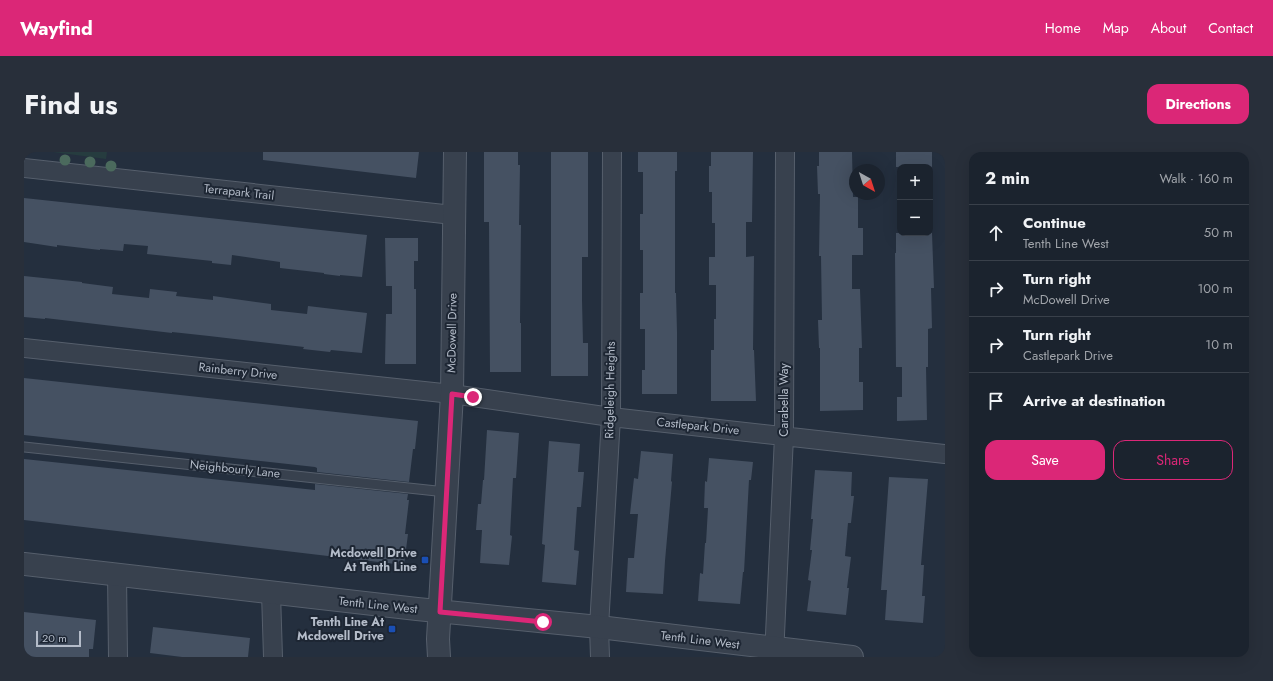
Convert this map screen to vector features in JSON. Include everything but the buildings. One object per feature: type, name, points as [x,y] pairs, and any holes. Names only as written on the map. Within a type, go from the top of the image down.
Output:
[{"type":"street","name":"McDowell Drive","points":[[439,657],[438,639],[452,394],[453,215],[455,152]]},
{"type":"street","name":"Ridgeleigh Heights","points":[[600,657],[599,627],[611,417],[612,152]]},
{"type":"street","name":"Carabella Way","points":[[774,653],[784,436],[785,152]]},
{"type":"street","name":"Terrapark Trail","points":[[24,168],[453,215]]},
{"type":"street","name":"Rainberry Drive","points":[[24,348],[452,394]]},
{"type":"street","name":"Castlepark Drive","points":[[452,394],[611,417],[945,454]]},
{"type":"street","name":"Tenth Line West","points":[[24,564],[440,612],[599,627],[774,653],[852,657]]},
{"type":"street","points":[[116,574],[118,657]]},
{"type":"street","points":[[271,593],[273,657]]},
{"type":"lane","name":"Neighbourly Lane","points":[[24,446],[446,492]]},
{"type":"green space","points":[[53,152],[107,152],[106,159]]},
{"type":"place","name":"Mcdowell Drive At Tenth Line","points":[[425,560]]},
{"type":"place","name":"Tenth Line At Mcdowell Drive","points":[[392,629]]},
{"type":"route","points":[[473,397],[452,394],[440,612],[543,622]]}]
